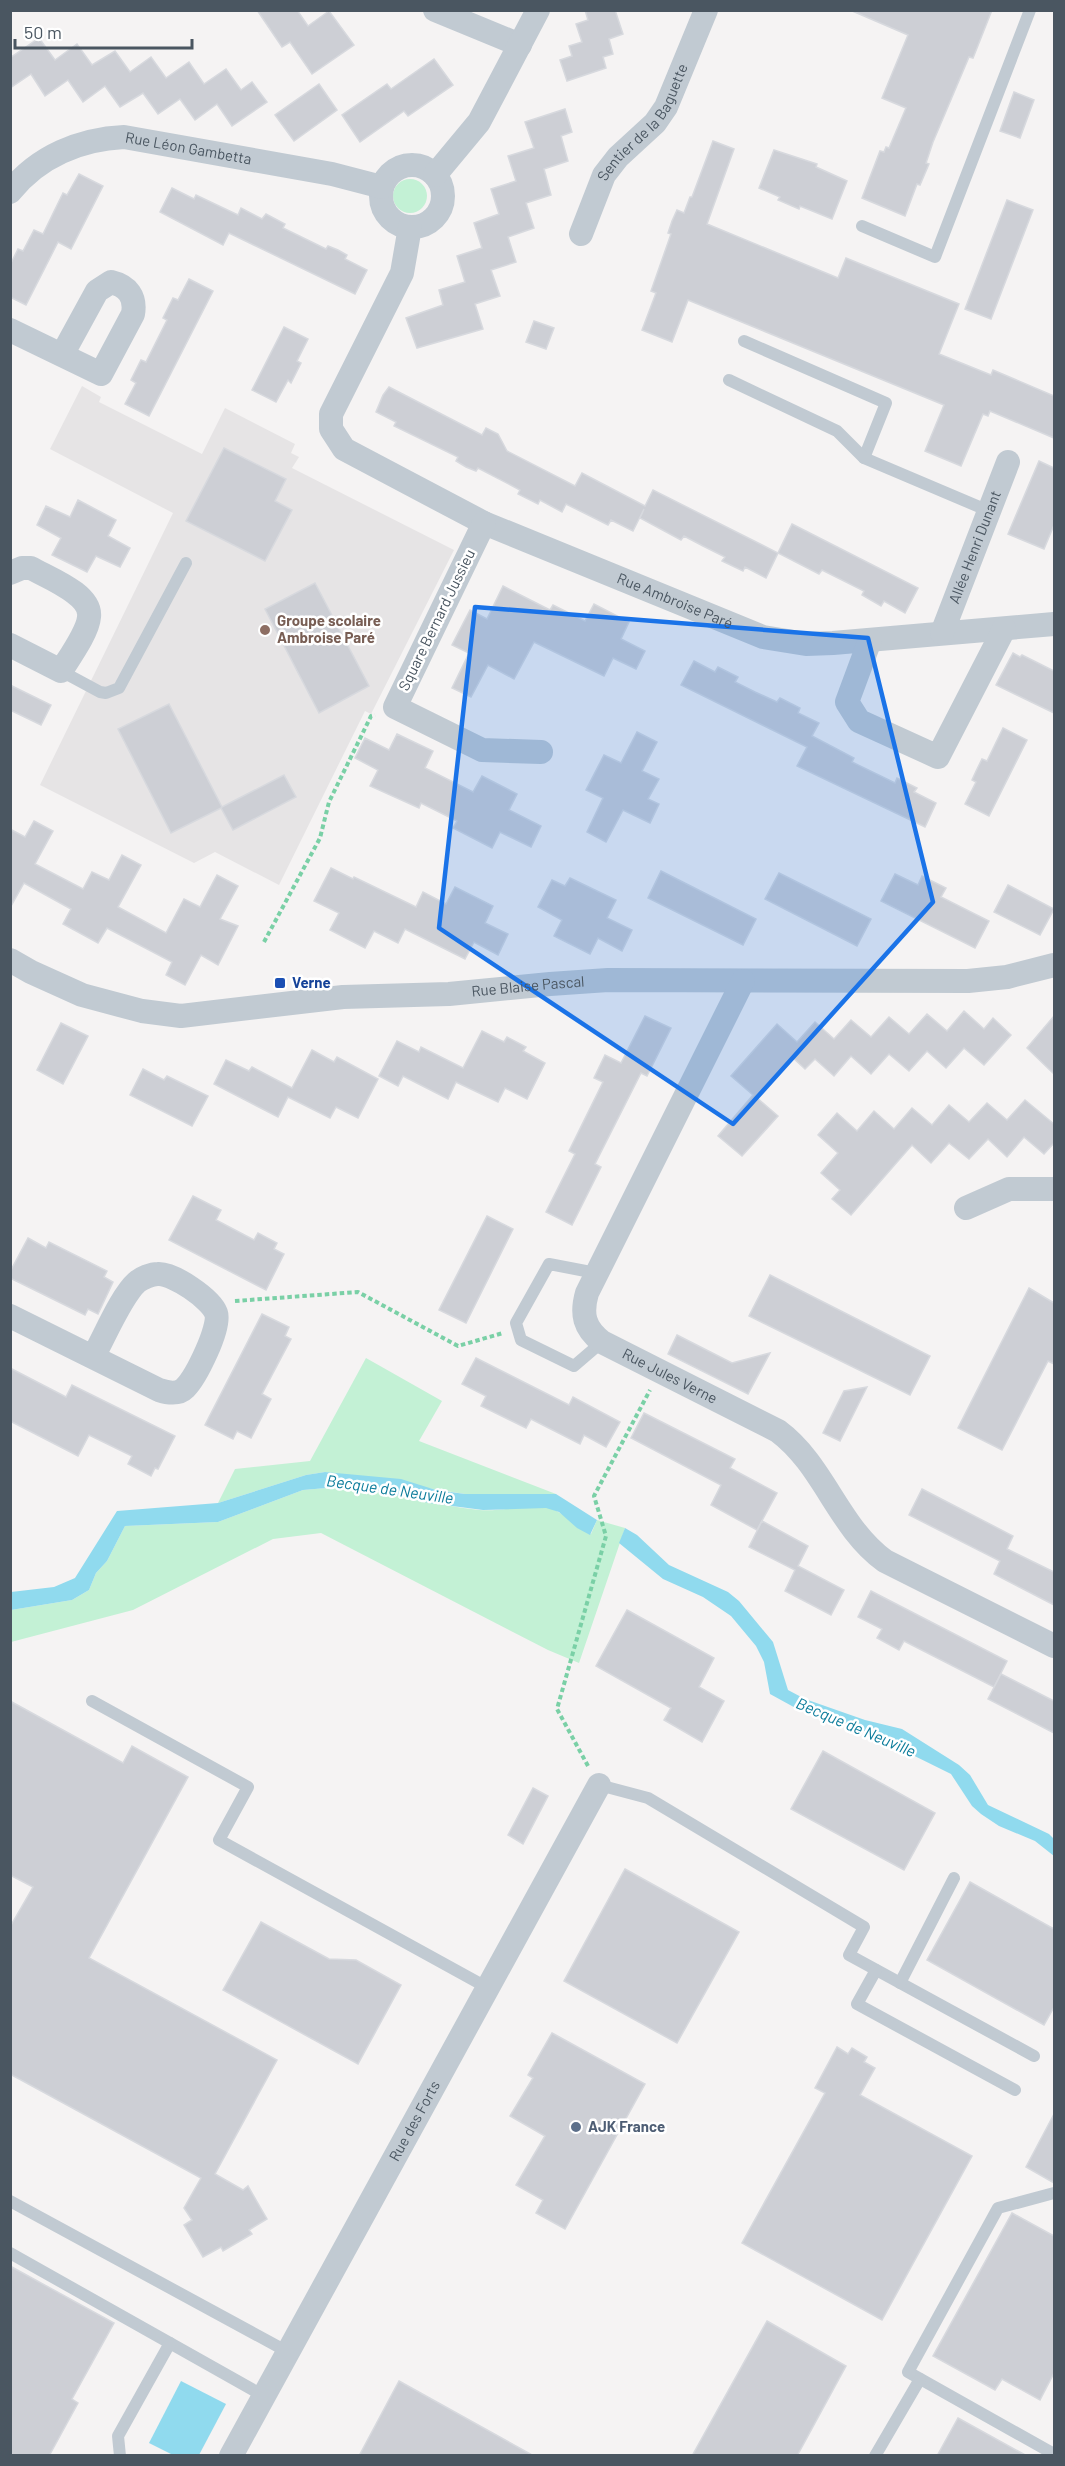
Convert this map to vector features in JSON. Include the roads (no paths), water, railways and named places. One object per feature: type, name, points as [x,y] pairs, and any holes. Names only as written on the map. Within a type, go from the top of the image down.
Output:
[{"type":"street","points":[[435,10],[520,45]]},
{"type":"street","points":[[435,175],[479,122],[538,10]]},
{"type":"street","name":"Sentier de la Baguette","points":[[581,234],[604,176],[618,157],[655,123],[666,107],[706,10]]},
{"type":"street","name":"Rue Léon Gambetta","points":[[10,192],[39,165],[71,147],[106,138],[124,137],[332,174],[382,187]]},
{"type":"street","points":[[405,166],[421,167],[435,175],[440,182],[443,198],[438,213],[426,224],[410,227],[394,223],[381,203],[382,187],[391,173],[405,166]]},
{"type":"street","name":"Rue Ambroise Paré","points":[[410,227],[402,273],[331,414],[330,429],[344,449],[484,523],[763,637],[806,644],[1054,624]]},
{"type":"street","points":[[10,330],[62,355]]},
{"type":"street","name":"Allée Henri Dunant","points":[[942,633],[1008,462]]},
{"type":"street","name":"Square Bernard Jussieu","points":[[484,523],[395,706],[482,750],[541,752]]},
{"type":"street","points":[[10,573],[22,568],[31,568],[79,595],[87,605],[90,616],[87,626],[61,671],[10,645]]},
{"type":"street","points":[[870,640],[847,702],[859,721],[938,757],[1004,628]]},
{"type":"street","name":"Rue Blaise Pascal","points":[[10,960],[40,977],[82,995],[142,1011],[181,1016],[343,997],[449,994],[608,980],[968,981],[1007,977],[1054,965]]},
{"type":"street","name":"Rue Jules Verne","points":[[743,981],[586,1293],[584,1318],[593,1335],[602,1342],[778,1431],[794,1443],[855,1534],[885,1561],[1054,1646]]},
{"type":"street","points":[[966,1208],[1009,1189],[1054,1189]]},
{"type":"street","points":[[10,1316],[159,1390],[169,1393],[185,1388],[216,1330],[218,1321],[216,1312],[201,1294],[167,1275],[158,1274],[146,1277],[137,1282],[128,1294],[93,1357]]},
{"type":"street","name":"Rue des Forts","points":[[231,2456],[599,1785]]},
{"type":"lane","points":[[862,226],[935,257],[1030,10]]},
{"type":"lane","points":[[744,341],[886,403],[864,458]]},
{"type":"lane","points":[[729,380],[837,431],[864,458],[989,511]]},
{"type":"lane","points":[[61,671],[100,692],[113,692],[119,688],[186,563]]},
{"type":"lane","points":[[596,1273],[549,1264],[516,1323],[521,1340],[574,1366],[602,1342]]},
{"type":"lane","points":[[92,1701],[248,1787],[219,1840],[488,1988]]},
{"type":"lane","points":[[599,1785],[648,1798],[864,1927],[849,1955],[1034,2056]]},
{"type":"lane","points":[[900,1983],[954,1878]]},
{"type":"lane","points":[[876,1970],[857,2004],[1015,2090]]},
{"type":"lane","points":[[1054,2193],[998,2208],[908,2372],[1054,2454]]},
{"type":"lane","points":[[10,2200],[288,2352]]},
{"type":"lane","points":[[10,2253],[264,2396]]},
{"type":"lane","points":[[120,2456],[118,2436],[170,2343]]},
{"type":"lane","points":[[874,2456],[920,2379]]},
{"type":"water","name":"Becque de Neuville","points":[[325,1472],[401,1479],[436,1490],[465,1494],[556,1494],[597,1520],[590,1535],[577,1528],[559,1512],[546,1508],[483,1510],[429,1503],[369,1489],[338,1487],[303,1490],[218,1522],[125,1526],[107,1561],[96,1573],[89,1590],[72,1600],[11,1610],[11,1592],[54,1587],[75,1578],[117,1511],[218,1503],[306,1475]]},
{"type":"water","name":"Becque de Neuville","points":[[625,1528],[637,1535],[669,1565],[728,1592],[739,1601],[773,1642],[788,1690],[805,1699],[865,1720],[902,1729],[959,1765],[970,1775],[988,1805],[1049,1834],[1054,1839],[1054,1856],[1035,1841],[999,1826],[981,1814],[972,1806],[951,1774],[864,1731],[832,1718],[801,1711],[770,1694],[764,1662],[756,1646],[731,1616],[703,1597],[663,1579],[619,1543]]},
{"type":"water","points":[[181,2381],[226,2404],[199,2455],[173,2455],[149,2443]]},
{"type":"place","name":"Groupe scolaire Ambroise Paré","points":[[265,630]]},
{"type":"place","name":"Verne","points":[[280,983]]},
{"type":"place","name":"AJK France","points":[[576,2127]]}]
